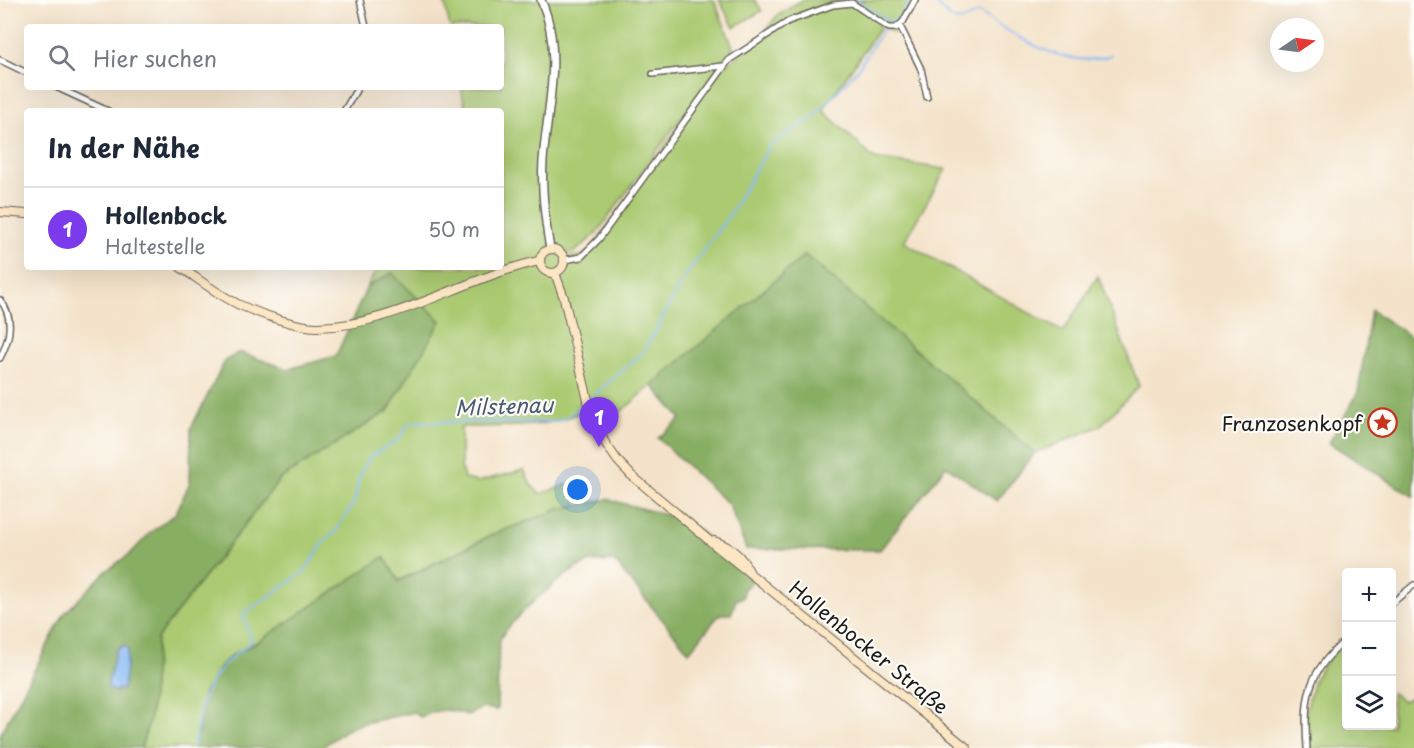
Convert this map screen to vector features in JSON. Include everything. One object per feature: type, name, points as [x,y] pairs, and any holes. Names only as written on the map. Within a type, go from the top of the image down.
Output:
[{"type":"main road","points":[[0,212],[24,214]]},
{"type":"main road","points":[[550,249],[559,251],[564,260],[562,268],[555,273],[544,271],[539,261],[543,252],[550,249]]},
{"type":"main road","points":[[504,270],[539,261]]},
{"type":"main road","points":[[185,270],[240,306],[315,327],[352,324],[374,319],[504,270]]},
{"type":"main road","name":"Hollenbocker Straße","points":[[555,273],[564,298],[588,400],[604,441],[625,470],[967,748]]},
{"type":"street","points":[[360,0],[365,24]]},
{"type":"street","points":[[541,0],[549,26],[553,57],[543,182],[544,211],[550,249]]},
{"type":"street","points":[[564,260],[581,256],[599,239],[723,66],[750,45],[789,21],[833,5],[850,2],[889,28],[896,28],[900,26],[915,0]]},
{"type":"street","points":[[900,26],[921,69],[927,97]]},
{"type":"street","points":[[0,60],[24,72]]},
{"type":"street","points":[[653,74],[723,66]]},
{"type":"street","points":[[62,90],[102,108]]},
{"type":"street","points":[[346,108],[356,90]]},
{"type":"street","points":[[0,300],[7,312],[10,328],[9,338],[0,358]]},
{"type":"street","points":[[1396,600],[1414,585]]},
{"type":"street","points":[[1307,748],[1305,716],[1311,688],[1326,660],[1342,645]]},
{"type":"green space","points":[[444,0],[714,0],[733,47],[596,234],[575,252],[567,253],[557,246],[564,257],[581,256],[591,249],[723,66],[789,21],[847,2],[847,0],[910,0],[893,33],[881,26],[823,110],[874,159],[946,169],[904,242],[1063,332],[1098,276],[1139,386],[1100,426],[1035,453],[805,256],[598,431],[589,404],[579,413],[548,423],[461,427],[461,467],[464,479],[478,482],[524,470],[531,485],[540,494],[584,479],[575,505],[494,534],[398,581],[384,557],[222,664],[204,693],[198,733],[193,748],[141,748],[150,718],[157,638],[280,479],[388,411],[393,274],[367,287],[376,270],[504,270],[504,108],[465,108],[462,90],[504,90],[504,24],[449,24]]},
{"type":"green space","points":[[719,0],[755,0],[762,11],[734,27]]},
{"type":"green space","points":[[802,0],[845,0],[822,5],[802,13],[762,35],[777,16]]},
{"type":"green space","points":[[805,255],[1035,453],[997,501],[946,466],[880,550],[746,549],[729,505],[658,438],[681,419],[652,385]]},
{"type":"green space","points":[[392,273],[441,321],[388,411],[280,479],[157,638],[150,718],[141,748],[0,748],[0,735],[64,614],[106,571],[131,553],[151,532],[176,513],[190,482],[191,428],[225,361],[239,352],[288,369],[336,356],[367,287]]},
{"type":"green space","points":[[1371,310],[1414,339],[1414,497],[1329,443],[1358,392]]},
{"type":"green space","points":[[607,499],[670,516],[676,512],[756,578],[744,589],[743,597],[736,600],[731,614],[720,614],[689,652],[614,561],[591,562],[568,574],[540,596],[515,620],[499,641],[497,710],[482,708],[468,715],[444,710],[420,717],[414,712],[360,724],[346,730],[321,748],[193,748],[198,733],[204,693],[222,664],[384,557],[399,581],[494,534],[559,509]]},
{"type":"green space","points":[[1335,649],[1342,655],[1342,730],[1396,730],[1396,695],[1403,701],[1414,696],[1414,748],[1307,748],[1305,716],[1314,679]]},
{"type":"water","points":[[124,645],[128,650],[123,690],[117,689],[117,692],[109,689],[108,683],[116,650]]},
{"type":"waterway","name":"Milstenau","points":[[590,399],[641,354],[683,279],[730,214],[770,145],[814,117],[857,70],[890,22],[857,0]]},
{"type":"waterway","points":[[890,22],[900,18],[911,0]]},
{"type":"waterway","points":[[932,0],[953,20],[963,20],[979,12],[1025,41],[1060,55],[1077,59],[1094,59],[1111,55]]},
{"type":"waterway","name":"Milstenau","points":[[193,748],[205,693],[224,665],[252,642],[243,614],[304,572],[354,503],[360,474],[370,457],[399,439],[408,424],[416,422],[553,422],[568,417],[586,402]]},
{"type":"place","name":"Franzosenkopf","points":[[1383,423]]},
{"type":"place","name":"Hollenbock","points":[[599,447]]}]
